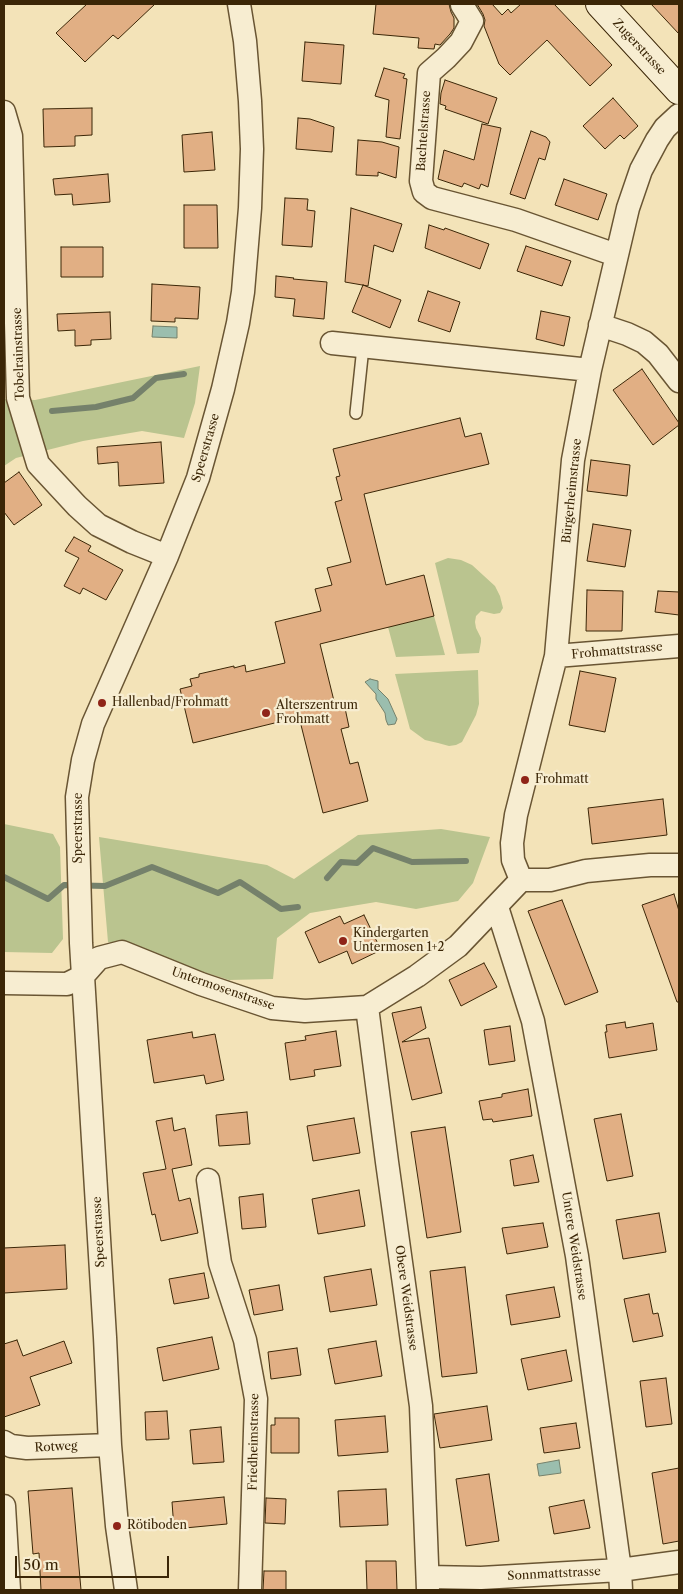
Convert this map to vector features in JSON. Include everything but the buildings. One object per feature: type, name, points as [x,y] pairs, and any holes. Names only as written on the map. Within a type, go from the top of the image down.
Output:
[{"type":"main road","name":"Zugerstrasse","points":[[600,4],[679,90]]},
{"type":"street","name":"Speerstrasse","points":[[126,1590],[116,1526],[110,1444],[81,943],[77,797],[83,760],[93,724],[167,556],[198,478],[228,367],[243,292],[250,208],[252,149],[245,41],[239,4]]},
{"type":"street","name":"Bachtelstrasse","points":[[462,5],[472,21],[462,42],[429,73],[421,181],[424,192],[432,198],[516,220],[616,256]]},
{"type":"street","name":"Tobelrainstrasse","points":[[4,112],[11,136],[18,398],[38,464],[77,506],[98,525],[132,542],[167,556]]},
{"type":"street","name":"Bürgerheimstrasse","points":[[522,880],[513,860],[512,843],[516,815],[556,656],[573,460],[590,370],[628,208],[641,170],[665,128],[679,115]]},
{"type":"street","points":[[600,325],[644,342],[658,354],[679,381]]},
{"type":"street","points":[[332,343],[590,370]]},
{"type":"street","name":"Frohmattstrasse","points":[[556,656],[679,646]]},
{"type":"street","points":[[522,880],[550,880],[586,871],[650,865],[679,865]]},
{"type":"street","name":"Untermosenstrasse","points":[[84,976],[98,958],[122,952],[201,984],[272,1008],[304,1011],[367,1007],[417,976],[458,946],[522,880]]},
{"type":"street","name":"Untere Weidstrasse","points":[[497,907],[533,1021],[577,1256],[621,1580]]},
{"type":"street","points":[[4,983],[66,984],[84,976]]},
{"type":"street","name":"Obere Weidstrasse","points":[[367,1007],[421,1406],[428,1584]]},
{"type":"street","name":"Friedheimstrasse","points":[[208,1180],[220,1263],[245,1340],[256,1399],[250,1590]]},
{"type":"street","name":"Rotweg","points":[[6,1450],[110,1444]]},
{"type":"street","points":[[4,1506],[9,1590]]},
{"type":"street","name":"Sonnmattstrasse","points":[[428,1584],[480,1578],[621,1580],[679,1562]]},
{"type":"lane","points":[[356,413],[364,347]]},
{"type":"green space","points":[[200,366],[195,403],[184,438],[142,431],[83,441],[16,458],[4,466],[4,399],[35,400]]},
{"type":"green space","points":[[448,558],[461,560],[472,565],[495,586],[500,596],[503,608],[500,613],[494,614],[481,611],[476,616],[476,628],[481,638],[479,653],[457,654],[435,563]]},
{"type":"green space","points":[[434,616],[445,655],[396,657],[388,627]]},
{"type":"green space","points":[[478,670],[479,704],[476,715],[462,742],[449,746],[425,740],[410,729],[395,674]]},
{"type":"green space","points":[[4,824],[53,834],[60,847],[63,939],[52,953],[4,952]]},
{"type":"green space","points":[[441,829],[490,837],[473,883],[458,901],[416,909],[376,902],[310,913],[277,938],[273,979],[229,980],[108,942],[99,837],[267,865],[294,879],[358,835]]},
{"type":"shaded area","points":[[153,326],[177,327],[177,338],[152,337]]},
{"type":"shaded area","points":[[370,679],[378,681],[378,689],[388,699],[397,719],[395,724],[388,725],[385,713],[376,699],[376,694],[365,682]]},
{"type":"shaded area","points":[[559,1460],[561,1473],[539,1476],[537,1464]]},
{"type":"waterway","points":[[52,411],[96,407],[133,398],[156,378],[184,374]]},
{"type":"waterway","points":[[327,878],[341,862],[357,863],[373,848],[412,862],[466,861]]},
{"type":"waterway","points":[[4,877],[48,899],[64,885],[105,886],[152,867],[218,893],[240,882],[281,909],[298,907]]},
{"type":"place","name":"Hallenbad/Frohmatt","points":[[102,703]]},
{"type":"place","name":"Alterszentrum Frohmatt","points":[[266,713]]},
{"type":"place","name":"Frohmatt","points":[[525,780]]},
{"type":"place","name":"Kindergarten Untermosen 1+2","points":[[343,941]]},
{"type":"place","name":"Rötiboden","points":[[117,1526]]}]
